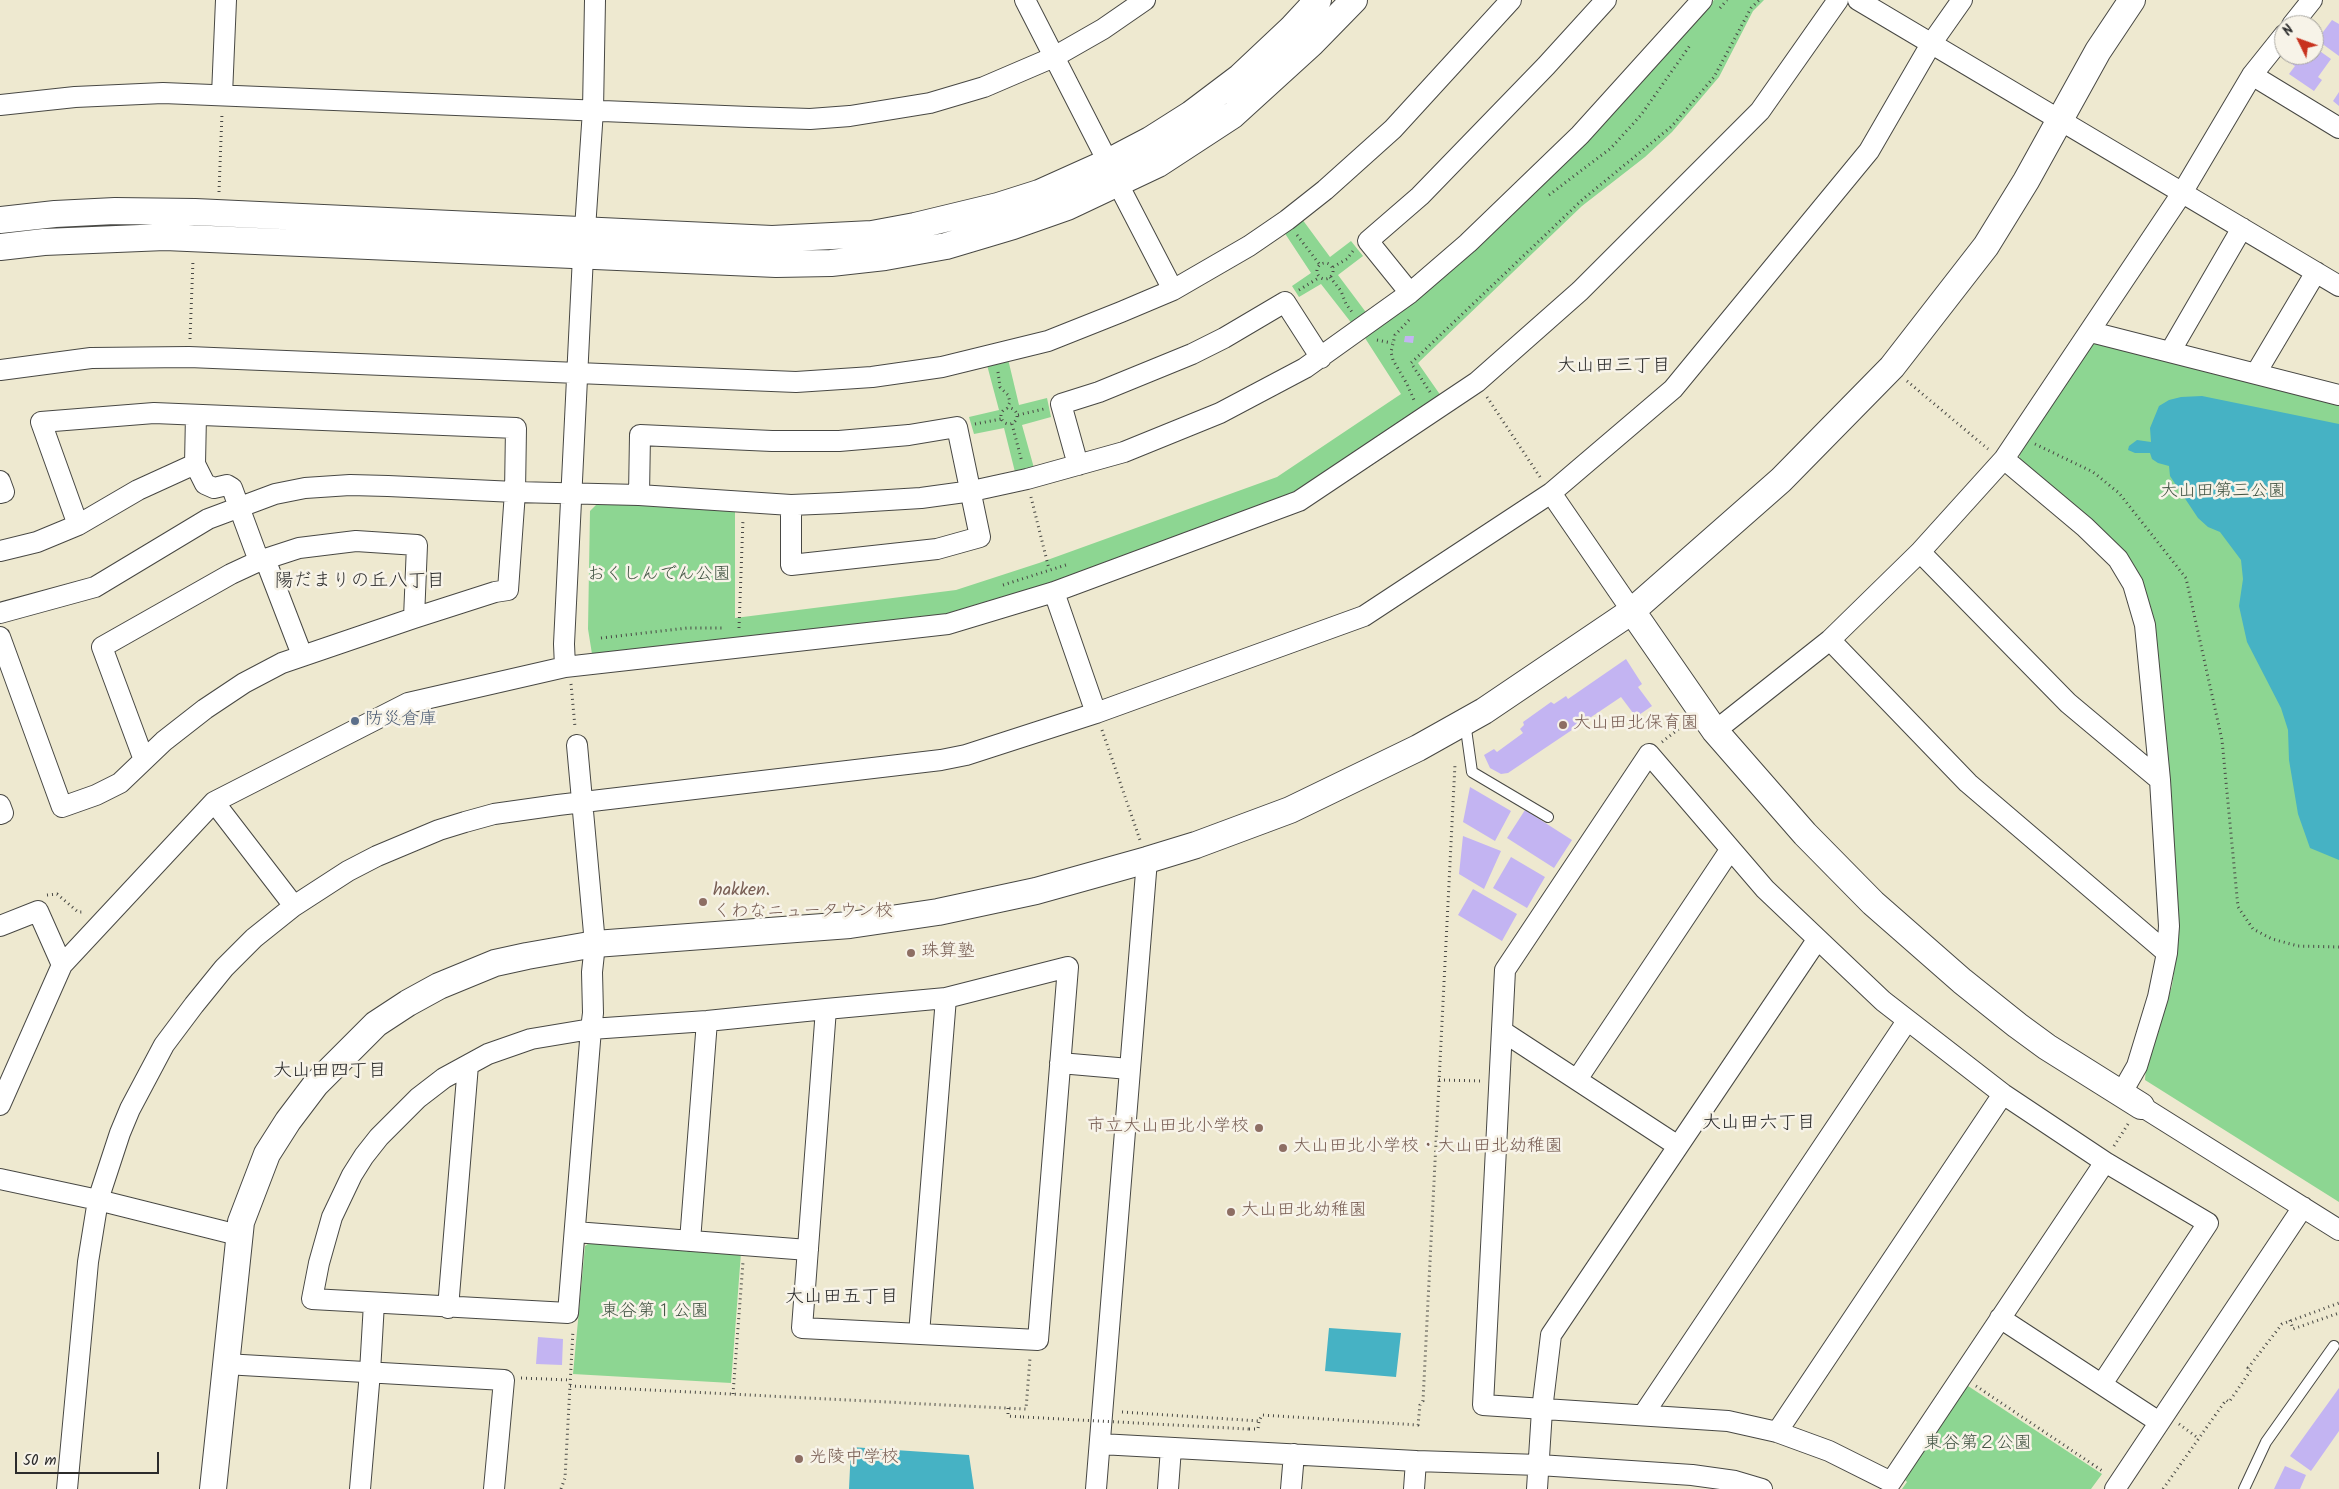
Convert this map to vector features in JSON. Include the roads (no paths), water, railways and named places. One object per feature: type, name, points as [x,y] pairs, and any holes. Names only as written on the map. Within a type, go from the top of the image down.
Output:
[{"type":"street","points":[[222,95],[226,0]]},
{"type":"street","points":[[585,229],[592,110],[595,0]]},
{"type":"street","points":[[1025,0],[1173,290]]},
{"type":"street","points":[[0,105],[75,97],[118,95],[222,95],[758,118],[810,119],[850,116],[883,112],[939,100],[984,87],[1054,57],[1103,29],[1144,0]]},
{"type":"street","points":[[0,248],[62,241],[165,237],[776,264],[831,263],[885,257],[946,246],[1013,226],[1067,207],[1113,173],[1150,140],[1191,114],[1240,77],[1291,29],[1318,0]]},
{"type":"street","points":[[0,220],[55,214],[115,211],[195,212],[772,239],[872,234],[915,226],[998,206],[1113,173],[1158,164],[1233,115],[1311,44],[1354,0]]},
{"type":"street","points":[[0,370],[91,358],[189,357],[796,382],[872,377],[942,367],[1048,341],[1173,290],[1248,246],[1287,220],[1325,190],[1393,129],[1511,0]]},
{"type":"street","points":[[1410,293],[1368,241],[1420,196],[1546,66],[1606,0]]},
{"type":"street","points":[[0,1105],[62,965],[214,802],[408,703],[567,667],[934,626],[1054,592],[1299,502],[1477,382],[1580,291],[1760,111],[1838,0]]},
{"type":"street","points":[[1858,0],[2339,286]]},
{"type":"street","points":[[67,1489],[88,1262],[98,1200],[107,1169],[130,1108],[164,1046],[224,968],[254,938],[294,906],[348,871],[377,856],[439,830],[494,814],[966,756],[1096,713],[1364,616],[1551,493],[1672,390],[1869,151],[1931,44],[1962,0]]},
{"type":"street","points":[[214,1489],[238,1235],[251,1195],[267,1154],[288,1120],[316,1084],[376,1024],[439,986],[496,964],[527,956],[595,944],[850,925],[938,912],[1036,891],[1196,845],[1290,810],[1353,781],[1465,722],[1539,676],[1632,611],[1781,480],[1892,367],[1986,246],[2026,182],[2098,51],[2132,0]]},
{"type":"street","points":[[2300,15],[2312,0]]},
{"type":"street","points":[[0,613],[95,587],[200,524],[238,507],[291,490],[324,486],[388,486],[639,495],[791,505],[921,498],[972,491],[1027,479],[1124,452],[1220,413],[1321,358],[1410,293],[1468,242],[1580,135],[1708,8]]},
{"type":"street","points":[[1715,731],[1830,640],[1920,552],[2003,460],[2091,332],[2182,193],[2252,75],[2274,48]]},
{"type":"street","points":[[2252,75],[2339,128]]},
{"type":"street","points":[[2170,352],[2242,228]]},
{"type":"street","points":[[567,667],[564,644],[583,256]]},
{"type":"street","points":[[2256,374],[2316,272]]},
{"type":"street","points":[[1078,465],[1061,404],[1108,388],[1192,354],[1224,338],[1285,302],[1321,358]]},
{"type":"street","points":[[2091,332],[2339,395]]},
{"type":"street","points":[[0,637],[62,807],[102,792],[120,783],[184,724],[227,694],[264,672],[302,655],[495,592],[508,590],[515,492],[516,428],[154,413],[40,422],[78,525]]},
{"type":"street","points":[[196,415],[195,464],[205,484],[214,488],[227,485],[232,488],[238,507],[302,655]]},
{"type":"street","points":[[639,495],[640,435],[772,441],[839,441],[909,435],[957,427],[972,491],[980,537],[937,549],[791,564],[791,505]]},
{"type":"street","points":[[2003,460],[2108,548],[2118,559],[2133,584],[2145,624],[2160,780],[2169,926],[2167,953],[2158,997],[2137,1066],[2131,1107]]},
{"type":"street","points":[[0,551],[37,542],[78,525],[138,490],[195,464]]},
{"type":"street","points":[[0,481],[4,492],[0,493]]},
{"type":"street","points":[[1551,493],[1715,731],[1805,834],[1873,903],[2017,1024],[2131,1107],[2339,1230]]},
{"type":"street","points":[[144,760],[102,647],[180,601],[262,560],[298,548],[356,541],[417,545],[414,618]]},
{"type":"street","points":[[1920,552],[2068,703],[2160,780]]},
{"type":"street","points":[[1054,592],[1096,713]]},
{"type":"street","points":[[1830,640],[1968,783],[2167,953]]},
{"type":"street","points":[[577,745],[595,944],[592,972],[593,1013],[591,1029],[568,1313],[448,1308],[312,1299],[319,1263],[332,1217],[352,1175],[379,1137],[418,1098],[444,1078],[488,1054],[531,1039],[591,1029],[707,1021],[826,1009],[946,998],[1068,967],[1038,1340],[802,1328],[826,1009]]},
{"type":"street","points":[[2102,1384],[2208,1223],[2104,1162],[2003,1094],[1907,1021],[1817,940],[1764,889],[1649,754],[1505,970],[1483,1405],[1728,1421],[1776,1432],[1829,1451],[1891,1482],[2104,1162]]},
{"type":"street","points":[[214,802],[294,906]]},
{"type":"street","points":[[0,805],[3,813],[0,814]]},
{"type":"street","points":[[1578,1078],[1730,850]]},
{"type":"street","points":[[1096,1489],[1147,860]]},
{"type":"street","points":[[0,926],[38,911],[62,965]]},
{"type":"street","points":[[1537,1489],[1542,1410],[1551,1335],[1817,940]]},
{"type":"street","points":[[919,1334],[946,998]]},
{"type":"street","points":[[690,1241],[707,1021]]},
{"type":"street","points":[[1643,1415],[1907,1021]]},
{"type":"street","points":[[1502,1030],[1578,1078],[1678,1146]]},
{"type":"street","points":[[1060,1064],[1129,1069]]},
{"type":"street","points":[[448,1308],[468,1065]]},
{"type":"street","points":[[1776,1432],[2003,1094]]},
{"type":"street","points":[[0,1179],[98,1200],[238,1235]]},
{"type":"street","points":[[2111,1482],[2167,1421],[2303,1207]]},
{"type":"street","points":[[575,1232],[808,1250]]},
{"type":"street","points":[[360,1489],[374,1303]]},
{"type":"street","points":[[2000,1318],[2102,1384],[2167,1421]]},
{"type":"street","points":[[225,1364],[504,1380],[494,1489]]},
{"type":"street","points":[[1100,1444],[1416,1461],[1539,1465],[1660,1481],[1717,1478],[1762,1489]]},
{"type":"street","points":[[1168,1489],[1171,1448]]},
{"type":"street","points":[[1291,1489],[1294,1454]]},
{"type":"street","points":[[1414,1489],[1416,1461]]},
{"type":"lane","points":[[1465,722],[1472,772],[1548,817]]},
{"type":"lane","points":[[2244,1489],[2266,1442],[2334,1346]]},
{"type":"water","points":[[2202,396],[2339,424],[2339,860],[2310,848],[2298,814],[2289,760],[2288,730],[2281,708],[2247,642],[2239,606],[2243,579],[2241,560],[2220,532],[2208,527],[2198,518],[2170,476],[2169,466],[2152,459],[2150,453],[2135,453],[2128,450],[2129,446],[2137,440],[2151,442],[2150,428],[2159,406],[2169,400],[2181,397]]},
{"type":"water","points":[[1329,1328],[1401,1333],[1396,1377],[1325,1371]]},
{"type":"water","points":[[851,1447],[969,1455],[974,1489],[849,1489]]},
{"type":"place","name":"防災倉庫","points":[[355,721]]},
{"type":"place","name":"大山田北保育園","points":[[1563,725]]},
{"type":"place","name":"hakken. くわなニュータウン校","points":[[703,902]]},
{"type":"place","name":"珠算塾","points":[[911,953]]},
{"type":"place","name":"市立大山田北小学校","points":[[1259,1128]]},
{"type":"place","name":"大山田北小学校・大山田北幼稚園","points":[[1283,1148]]},
{"type":"place","name":"大山田北幼稚園","points":[[1231,1212]]},
{"type":"place","name":"光陵中学校","points":[[799,1459]]},
{"type":"district","name":"大山田三丁目","points":[[1614,368]]},
{"type":"district","name":"陽だまりの丘八丁目","points":[[360,583]]},
{"type":"district","name":"大山田四丁目","points":[[330,1073]]},
{"type":"district","name":"大山田六丁目","points":[[1759,1125]]},
{"type":"district","name":"大山田五丁目","points":[[842,1299]]},
{"type":"park label","name":"大山田第三公園","points":[[2223,493]]},
{"type":"park label","name":"おくしんでん公園","points":[[659,576]]},
{"type":"park label","name":"東谷第１公園","points":[[655,1313]]},
{"type":"park label","name":"東谷第２公園","points":[[1978,1445]]}]
